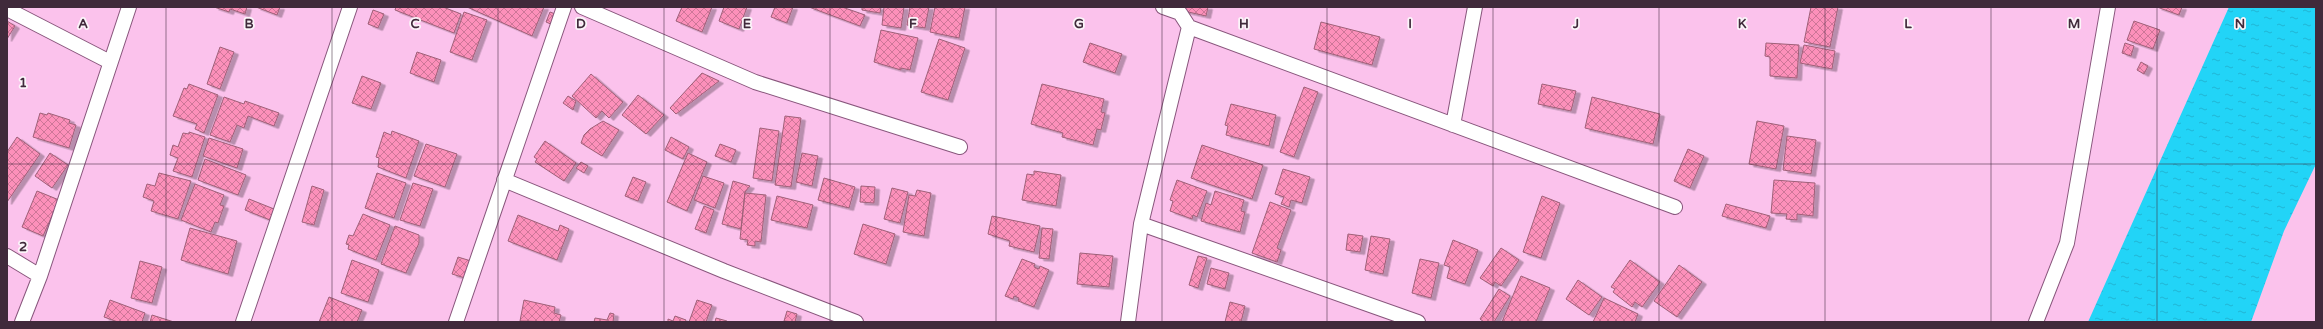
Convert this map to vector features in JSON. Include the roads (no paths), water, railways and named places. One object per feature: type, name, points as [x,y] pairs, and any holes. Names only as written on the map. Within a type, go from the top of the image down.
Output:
[{"type":"street","points":[[22,322],[40,276],[129,7]]},
{"type":"street","points":[[243,322],[350,7]]},
{"type":"street","points":[[456,322],[564,7]]},
{"type":"street","points":[[582,7],[755,82],[960,147]]},
{"type":"street","points":[[1163,7],[1180,13],[1189,27],[1675,207]]},
{"type":"street","points":[[1453,125],[1475,7]]},
{"type":"street","points":[[2036,322],[2067,243],[2108,7]]},
{"type":"street","points":[[7,9],[110,62]]},
{"type":"street","points":[[1128,322],[1141,224],[1189,27]]},
{"type":"street","points":[[504,180],[724,271],[856,322]]},
{"type":"street","points":[[1141,224],[1418,322]]},
{"type":"street","points":[[7,256],[40,276]]},
{"type":"water","points":[[2229,7],[2316,7],[2316,164],[2284,231],[2251,322],[2088,322]]}]
